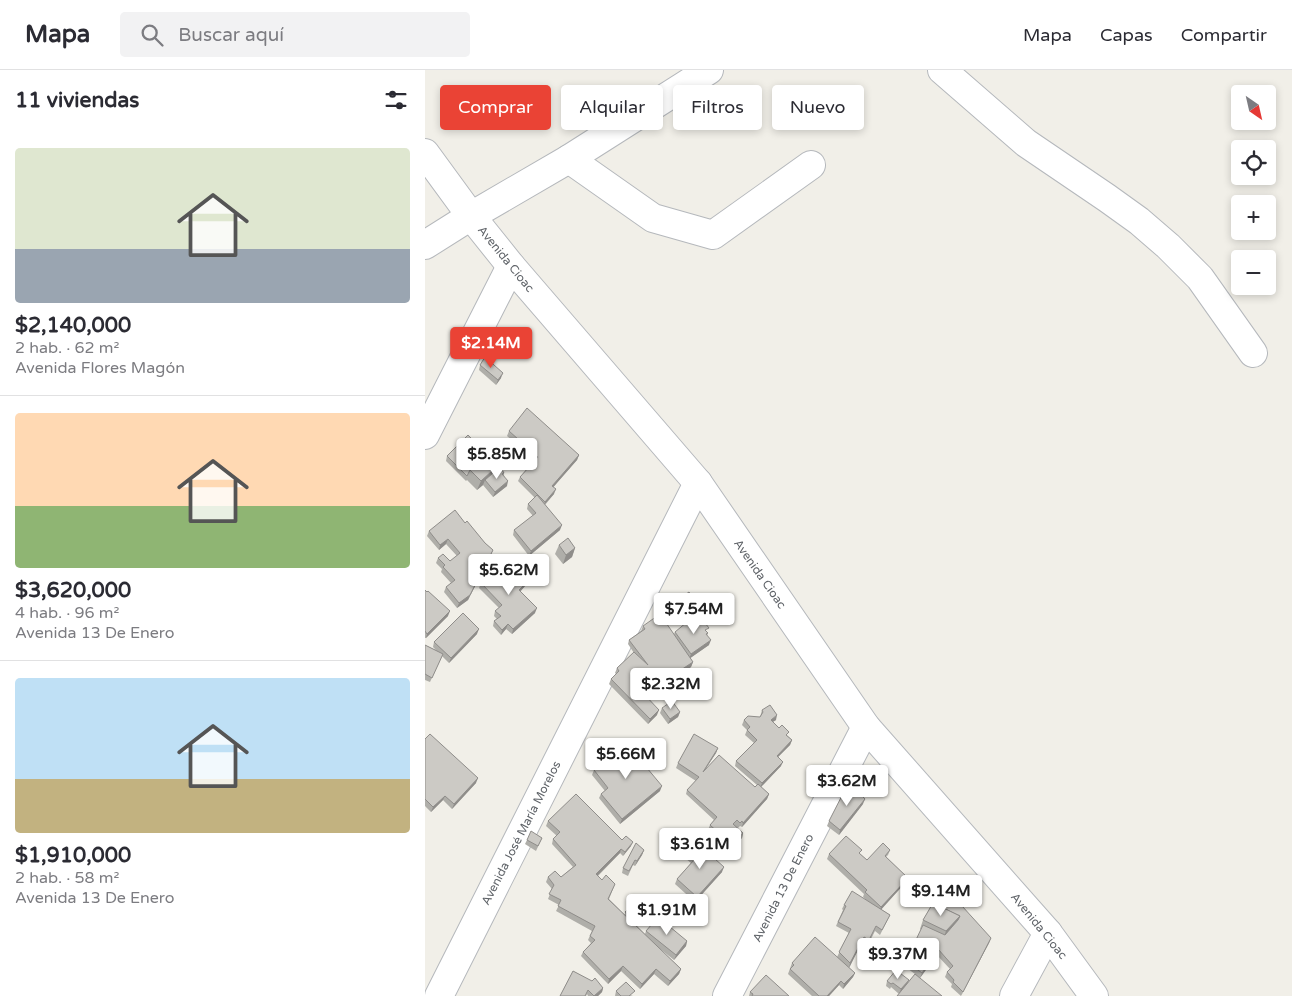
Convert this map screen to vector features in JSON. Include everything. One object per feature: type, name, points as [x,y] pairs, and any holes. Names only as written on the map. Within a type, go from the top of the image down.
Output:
[{"type":"street","points":[[425,245],[471,216],[569,160],[709,70]]},
{"type":"street","points":[[942,70],[1026,143],[1139,221],[1168,246],[1200,278],[1253,353]]},
{"type":"street","name":"Avenida Cioac","points":[[425,152],[471,216],[511,266],[697,482],[866,727],[1048,933],[1093,996]]},
{"type":"street","points":[[569,160],[653,218],[713,235],[811,165]]},
{"type":"street","points":[[425,434],[511,266]]},
{"type":"street","name":"Avenida José María Morelos","points":[[439,996],[697,482]]},
{"type":"street","name":"Avenida 13 De Enero","points":[[727,996],[866,727]]},
{"type":"street","points":[[1014,996],[1048,933]]},
{"type":"building","points":[[485,357],[503,373],[498,380],[480,365]]},
{"type":"building","points":[[527,408],[579,455],[552,486],[556,489],[545,502],[520,477],[538,457],[509,431]]},
{"type":"building","points":[[468,435],[487,455],[470,470],[467,476],[447,456]]},
{"type":"building","points":[[493,449],[504,460],[481,481],[470,470]]},
{"type":"building","points":[[500,467],[504,473],[502,474],[508,481],[495,492],[485,480]]},
{"type":"building","points":[[537,495],[562,525],[531,551],[514,530],[536,513],[528,504]]},
{"type":"building","points":[[455,510],[465,523],[467,521],[493,550],[470,595],[459,603],[446,587],[455,580],[443,567],[445,565],[438,558],[443,554],[450,561],[460,553],[448,539],[440,545],[429,531]]},
{"type":"building","points":[[568,538],[575,548],[566,555],[559,545]]},
{"type":"building","points":[[506,560],[527,582],[519,590],[537,608],[513,629],[508,624],[502,630],[494,621],[501,616],[495,611],[502,605],[481,583]]},
{"type":"building","points":[[425,590],[450,611],[427,634],[425,631]]},
{"type":"building","points":[[689,592],[694,599],[687,604],[682,597]]},
{"type":"building","points":[[463,613],[479,629],[451,658],[434,642]]},
{"type":"building","points":[[660,614],[693,662],[661,683],[651,669],[646,674],[653,682],[643,693],[659,710],[650,719],[611,679],[619,671],[617,668],[634,652],[648,665],[629,640],[645,629],[643,626]]},
{"type":"building","points":[[693,617],[696,621],[701,618],[709,628],[705,630],[711,640],[691,654],[675,632]]},
{"type":"building","points":[[425,645],[443,654],[432,678],[425,674]]},
{"type":"building","points":[[672,701],[680,712],[670,719],[662,708]]},
{"type":"building","points":[[770,705],[777,715],[771,720],[779,728],[782,725],[789,732],[786,735],[792,740],[777,756],[783,762],[762,783],[736,761],[757,740],[747,730],[750,727],[744,720],[748,716],[760,717],[763,712],[762,710]]},
{"type":"building","points":[[430,734],[478,778],[454,804],[445,796],[433,807],[425,799],[425,739]]},
{"type":"building","points":[[694,734],[718,748],[703,772],[719,755],[755,787],[758,784],[769,794],[743,823],[737,820],[733,824],[743,833],[732,845],[710,825],[717,817],[687,790],[699,777],[678,763]]},
{"type":"building","points":[[622,741],[662,786],[622,819],[601,794],[608,788],[594,770],[606,760],[603,756]]},
{"type":"building","points":[[849,782],[865,799],[840,830],[829,821]]},
{"type":"building","points":[[576,794],[622,840],[626,836],[633,842],[625,852],[621,849],[596,874],[602,880],[606,875],[615,884],[608,899],[681,969],[670,981],[656,969],[642,984],[623,966],[609,979],[583,952],[595,940],[590,936],[595,926],[558,906],[561,900],[549,894],[554,885],[548,877],[555,871],[561,877],[576,865],[553,839],[560,832],[548,821]]},
{"type":"building","points":[[531,831],[542,838],[538,846],[527,840]]},
{"type":"building","points":[[846,836],[862,850],[859,853],[867,860],[883,843],[890,850],[885,856],[908,878],[881,907],[865,892],[867,890],[829,854]]},
{"type":"building","points":[[696,842],[724,867],[697,897],[677,879],[694,860],[686,853]]},
{"type":"building","points":[[636,843],[644,850],[637,861],[635,860],[629,871],[623,868]]},
{"type":"building","points":[[943,885],[991,938],[963,992],[953,982],[954,980],[947,972],[953,966],[938,949],[936,954],[914,944],[923,925],[945,935],[960,916],[933,903],[931,906],[932,894]]},
{"type":"building","points":[[852,891],[890,915],[882,930],[876,926],[869,940],[864,937],[850,963],[839,952],[851,929],[838,922],[846,906],[844,905]]},
{"type":"building","points":[[635,902],[649,915],[644,920],[638,914],[633,919],[625,912]]},
{"type":"building","points":[[933,903],[960,916],[946,931],[923,920]]},
{"type":"building","points":[[658,917],[687,941],[676,955],[646,931]]},
{"type":"building","points":[[815,937],[855,973],[844,984],[841,981],[827,996],[819,996],[790,969],[794,965],[792,963]]},
{"type":"building","points":[[914,950],[930,962],[922,973],[906,961]]},
{"type":"building","points":[[896,970],[909,980],[901,989],[887,981]]},
{"type":"building","points":[[573,971],[592,981],[595,978],[603,988],[594,996],[588,990],[585,996],[560,996]]},
{"type":"building","points":[[915,974],[942,996],[897,996]]},
{"type":"building","points":[[766,975],[789,996],[752,996],[753,994],[750,992]]},
{"type":"building","points":[[626,982],[635,991],[629,996],[621,996],[616,991]]}]
